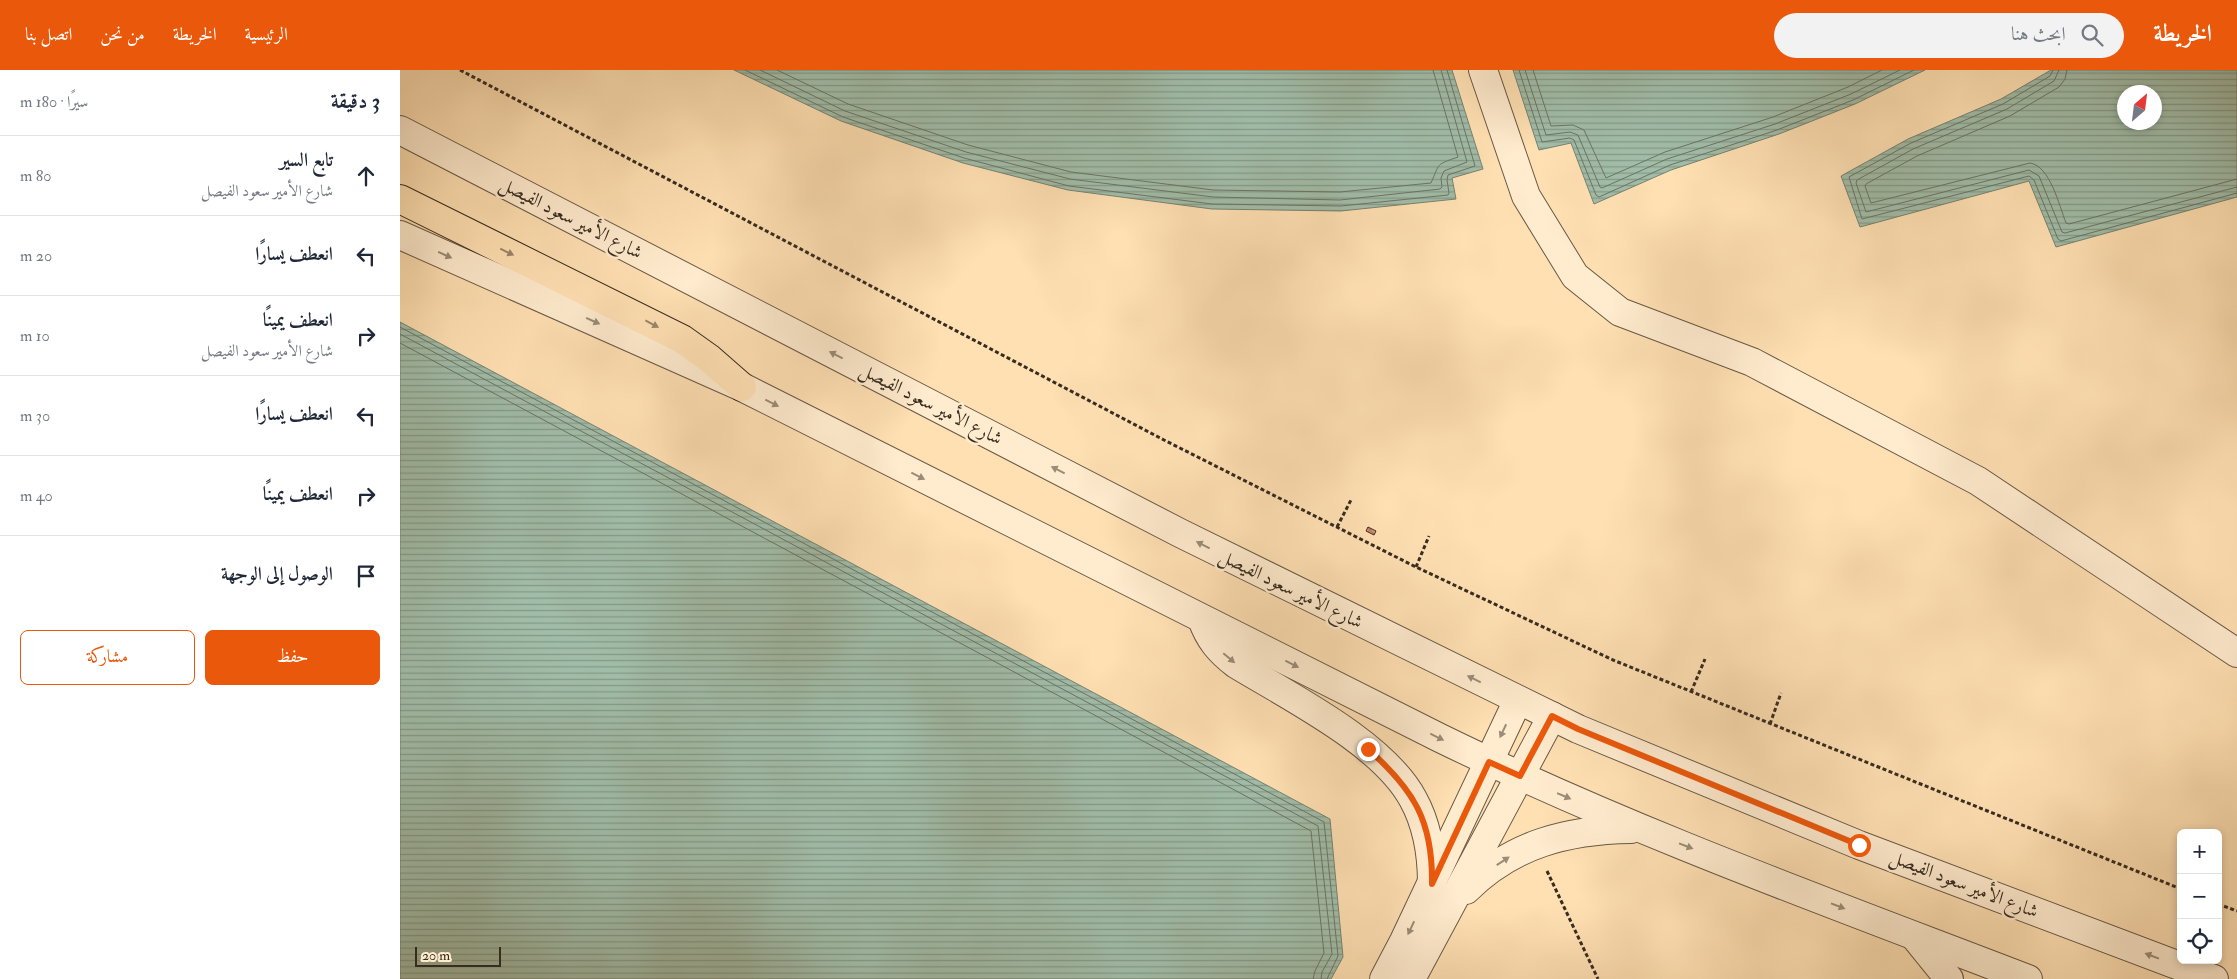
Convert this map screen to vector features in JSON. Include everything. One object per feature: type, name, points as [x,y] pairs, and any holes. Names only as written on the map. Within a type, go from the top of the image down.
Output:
[{"type":"main road","points":[[400,199],[682,339],[710,359],[742,388]]},
{"type":"street","points":[[1483,70],[1526,196],[1575,276],[1620,312],[1752,362],[1978,481],[2237,653]]},
{"type":"street","name":"شارع الأمير سعود الفيصل","points":[[400,130],[1180,533],[1578,729],[1859,845],[2214,979]]},
{"type":"street","points":[[400,235],[742,388],[1489,762],[1641,829],[2028,979]]},
{"type":"street","points":[[1202,618],[1214,645],[1236,664],[1349,735],[1368,749],[1400,780],[1413,798],[1429,840],[1432,884]]},
{"type":"street","points":[[1384,979],[1432,884],[1518,700]]},
{"type":"street","points":[[1411,979],[1453,904],[1552,716]]},
{"type":"street","points":[[1453,904],[1477,880],[1505,860],[1535,843],[1567,834],[1601,829],[1641,829]]},
{"type":"street","points":[[1914,935],[1949,979]]},
{"type":"path","points":[[460,70],[1155,436],[1416,567],[1613,660],[2177,887]]},
{"type":"path","points":[[1338,527],[1351,500]]},
{"type":"path","points":[[1416,567],[1429,536]]},
{"type":"path","points":[[1691,692],[1705,659]]},
{"type":"path","points":[[1770,724],[1782,693]]},
{"type":"path","points":[[1535,843],[1598,979]]},
{"type":"path","points":[[2222,905],[2237,911]]},
{"type":"water","points":[[734,70],[1452,70],[1483,169],[1452,178],[1456,199],[1341,211],[1212,209],[1068,190],[963,163],[841,121]]},
{"type":"water","points":[[1513,70],[1925,70],[1855,104],[1779,134],[1671,170],[1594,204],[1571,143],[1539,150]]},
{"type":"water","points":[[2051,70],[2237,70],[2237,197],[2056,247],[2029,181],[1860,227],[1841,176],[1908,139],[2001,99]]},
{"type":"water","points":[[400,322],[1330,819],[1343,957],[1331,979],[400,979]]},
{"type":"building","points":[[1368,527],[1376,531],[1374,535],[1366,531]]},
{"type":"route","points":[[1368,749],[1400,780],[1413,798],[1429,840],[1432,884],[1489,762],[1520,776],[1552,716],[1578,729],[1859,845]]}]
